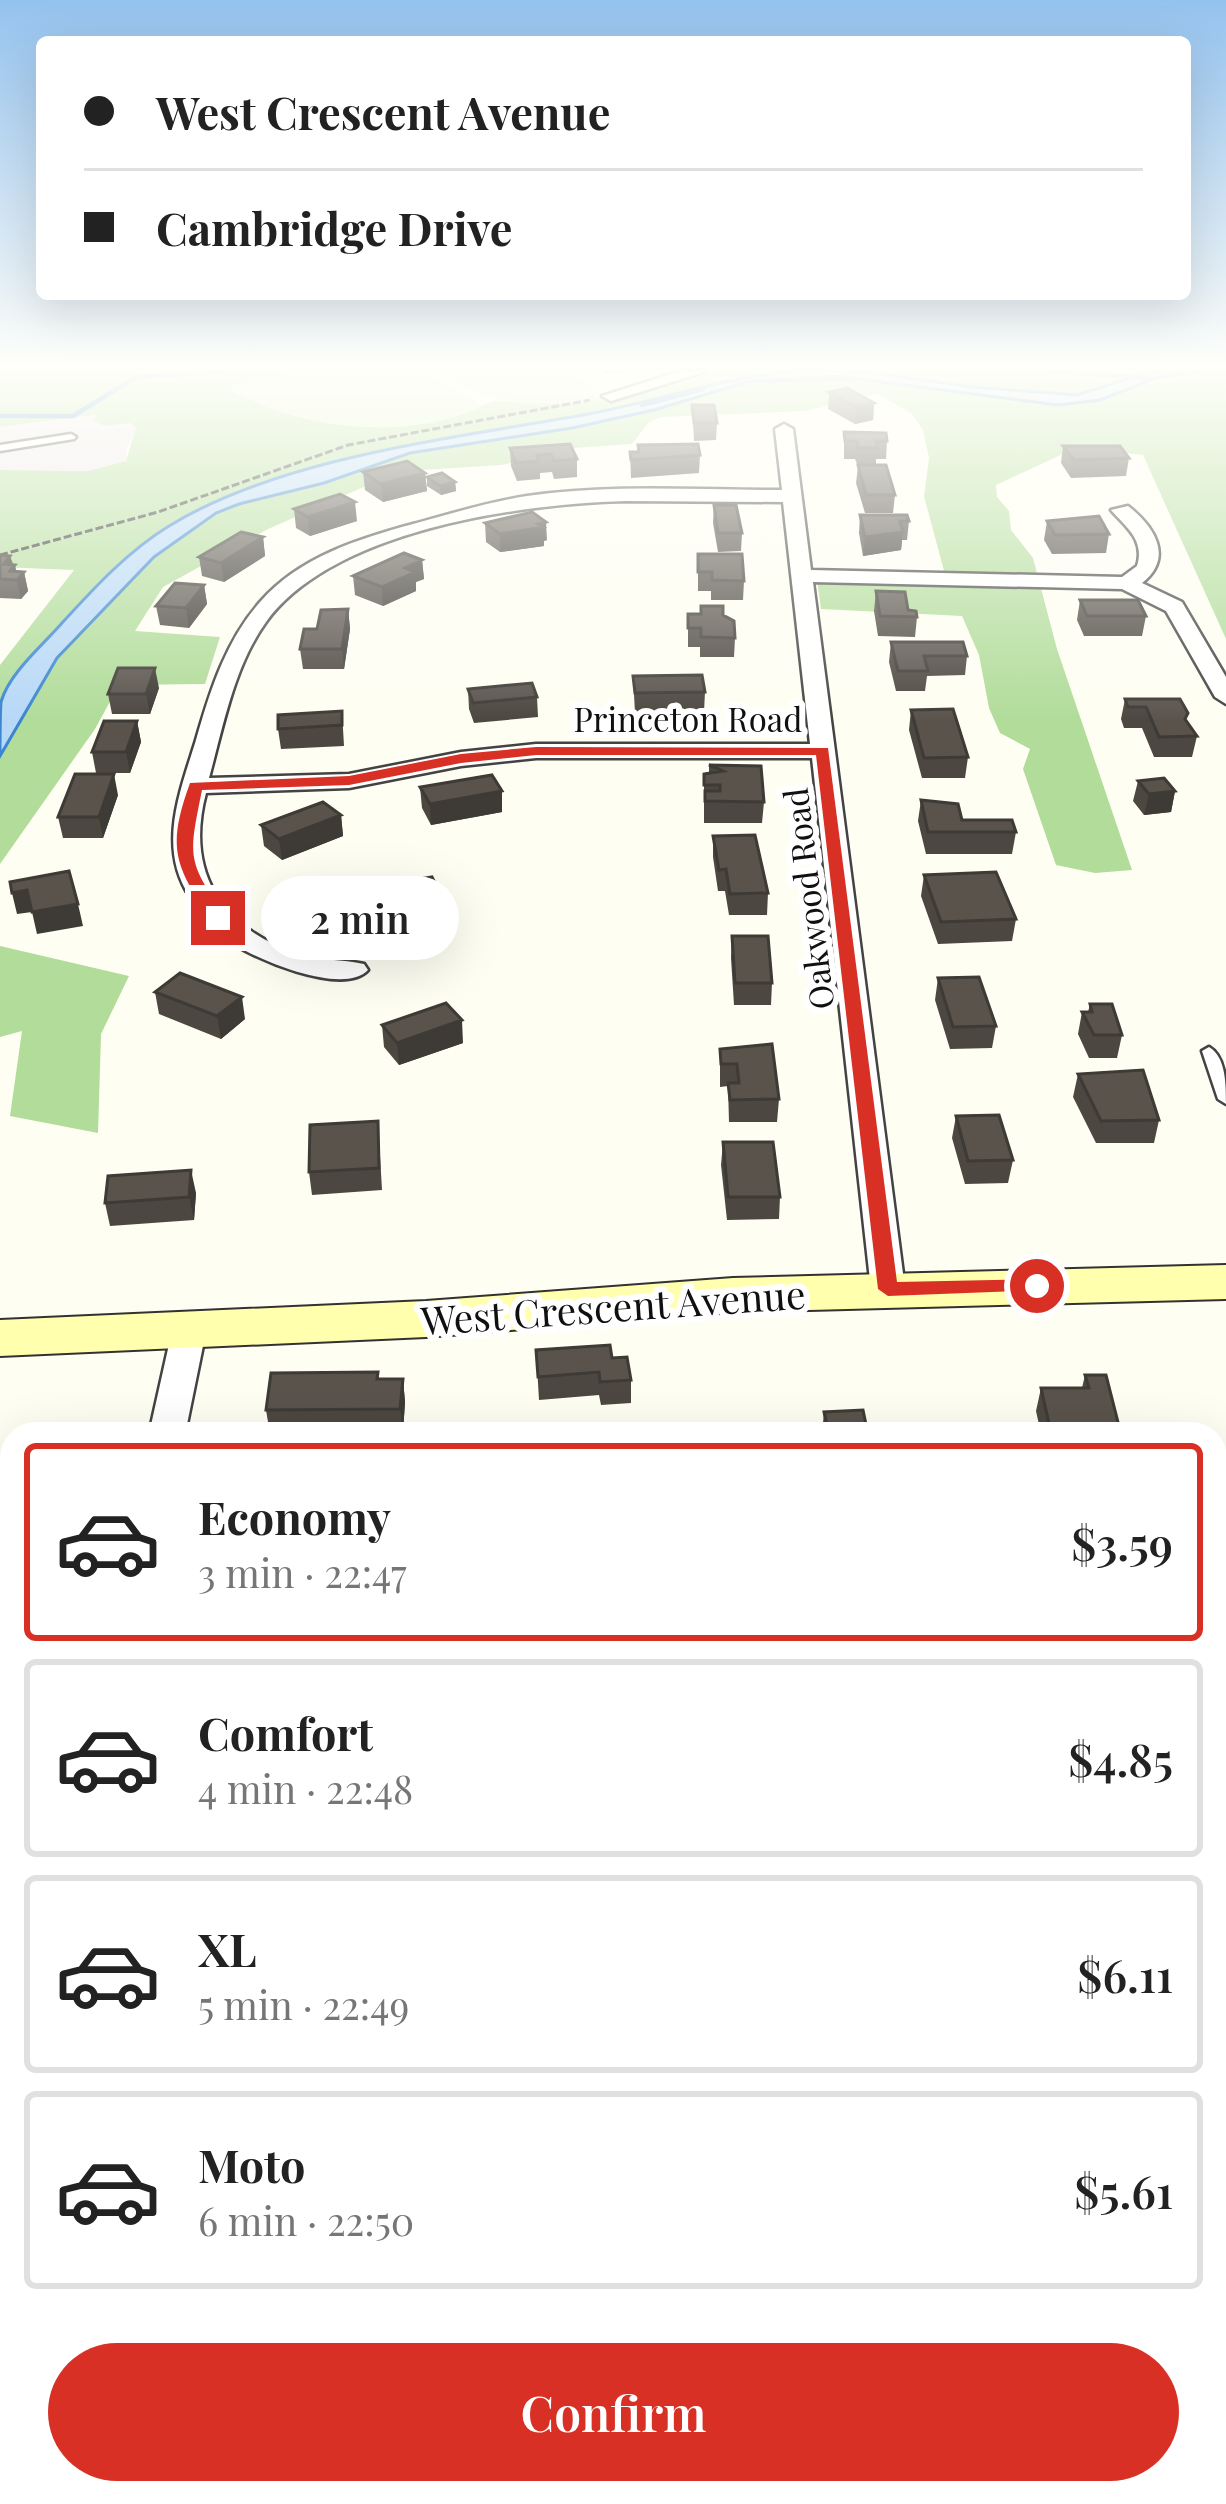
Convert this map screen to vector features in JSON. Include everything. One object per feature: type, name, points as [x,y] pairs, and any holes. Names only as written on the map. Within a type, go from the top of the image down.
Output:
[{"type":"main road","name":"West Crescent Avenue","points":[[0,1337],[189,1331],[888,1289],[1226,1282]]},
{"type":"street","name":"Oakwood Road","points":[[791,488],[888,1289]]},
{"type":"street","points":[[353,970],[291,964],[244,939],[218,918],[188,873],[182,850],[195,786],[235,660],[255,621],[292,583],[328,559],[372,542],[523,503],[583,497],[792,496]]},
{"type":"street","points":[[802,576],[1126,583],[1142,578],[1151,566],[1152,551],[1136,520],[1120,510]]},
{"type":"street","points":[[1126,583],[1174,607],[1226,697]]},
{"type":"street","name":"Princeton Road","points":[[195,786],[349,781],[461,758],[536,751],[823,751]]},
{"type":"street","points":[[170,1422],[189,1331]]},
{"type":"lane","points":[[1209,1051],[1226,1100]]},
{"type":"path","points":[[0,555],[227,488]]},
{"type":"green space","points":[[0,488],[362,488],[268,529],[163,587],[135,631],[220,637],[205,684],[119,685],[95,729],[0,864],[0,665],[74,570],[0,567]]},
{"type":"green space","points":[[925,488],[996,488],[997,497],[1009,511],[1011,530],[1033,558],[1057,649],[1132,870],[1095,873],[1056,865],[1023,769],[1030,749],[1000,733],[989,708],[979,655],[962,616],[821,609],[817,580],[947,582]]},
{"type":"green space","points":[[1158,488],[1226,488],[1226,639]]},
{"type":"green space","points":[[0,946],[129,976],[101,1034],[98,1133],[10,1116],[22,1031],[0,1037]]},
{"type":"water","points":[[249,488],[304,488],[216,513],[154,557],[57,658],[0,756],[1,702],[27,660],[126,558],[169,526]]},
{"type":"building","points":[[864,488],[893,488],[895,495],[866,495]]},
{"type":"building","points":[[340,494],[355,502],[308,517],[294,509]]},
{"type":"building","points":[[714,505],[736,505],[742,533],[718,533]]},
{"type":"building","points":[[532,512],[546,522],[538,524],[543,527],[500,534],[485,523]]},
{"type":"building","points":[[860,515],[907,515],[909,521],[900,521],[903,532],[865,537]]},
{"type":"building","points":[[1099,516],[1109,534],[1055,535],[1047,521]]},
{"type":"building","points":[[241,532],[263,537],[221,563],[199,557]]},
{"type":"building","points":[[404,553],[422,560],[405,568],[415,572],[382,587],[353,576]]},
{"type":"building","points":[[698,554],[742,554],[744,581],[712,580],[712,572],[698,572]]},
{"type":"building","points":[[0,555],[10,556],[4,564],[15,565],[10,571],[24,572],[17,580],[0,579]]},
{"type":"building","points":[[175,583],[204,585],[186,608],[156,606]]},
{"type":"building","points":[[876,591],[905,592],[908,610],[916,611],[917,617],[880,616]]},
{"type":"building","points":[[1080,600],[1138,600],[1146,616],[1087,616]]},
{"type":"building","points":[[701,606],[723,606],[723,615],[734,621],[735,638],[701,637],[701,628],[688,628],[688,614],[701,614]]},
{"type":"building","points":[[348,609],[342,649],[300,649],[304,629],[317,629],[321,610]]},
{"type":"building","points":[[891,642],[963,642],[967,656],[924,656],[928,671],[898,671]]},
{"type":"building","points":[[118,668],[155,668],[146,694],[108,694]]},
{"type":"building","points":[[702,675],[705,692],[635,693],[633,676]]},
{"type":"building","points":[[532,683],[537,697],[473,703],[468,689]]},
{"type":"building","points":[[1125,699],[1180,699],[1188,713],[1185,719],[1197,736],[1159,737],[1146,707],[1128,707]]},
{"type":"building","points":[[953,709],[968,757],[924,758],[911,710]]},
{"type":"building","points":[[342,711],[342,725],[278,729],[278,715]]},
{"type":"building","points":[[104,721],[137,721],[126,752],[92,752]]},
{"type":"building","points":[[709,765],[761,766],[764,802],[705,801],[705,791],[720,791],[720,785],[704,785],[704,774],[723,771]]},
{"type":"building","points":[[75,774],[114,774],[99,817],[58,817]]},
{"type":"building","points":[[492,775],[502,791],[430,804],[420,787]]},
{"type":"building","points":[[1164,778],[1175,791],[1149,794],[1138,781]]},
{"type":"building","points":[[921,800],[958,804],[962,820],[1012,820],[1016,832],[928,832]]},
{"type":"building","points":[[323,802],[341,815],[279,839],[261,825]]},
{"type":"building","points":[[755,835],[768,893],[730,894],[726,869],[719,870],[713,836]]},
{"type":"building","points":[[69,871],[78,904],[32,912],[27,890],[12,893],[10,882]]},
{"type":"building","points":[[996,872],[1016,919],[941,922],[924,875]]},
{"type":"building","points":[[432,877],[439,891],[414,896],[407,881]]},
{"type":"building","points":[[732,936],[768,936],[772,983],[735,983]]},
{"type":"building","points":[[180,973],[242,997],[217,1016],[155,992]]},
{"type":"building","points":[[979,977],[996,1026],[953,1027],[938,978]]},
{"type":"building","points":[[446,1003],[462,1020],[397,1043],[382,1025]]},
{"type":"building","points":[[1090,1004],[1112,1004],[1122,1035],[1094,1035],[1082,1012],[1092,1012]]},
{"type":"building","points":[[772,1044],[779,1099],[730,1100],[728,1083],[739,1083],[737,1064],[721,1064],[720,1049]]},
{"type":"building","points":[[1143,1070],[1159,1120],[1101,1121],[1078,1074]]},
{"type":"building","points":[[999,1115],[1013,1160],[968,1161],[956,1116]]},
{"type":"building","points":[[378,1121],[379,1168],[309,1172],[310,1125]]},
{"type":"building","points":[[723,1142],[773,1142],[780,1197],[728,1197]]},
{"type":"building","points":[[191,1170],[189,1197],[105,1203],[108,1176]]},
{"type":"building","points":[[610,1345],[612,1358],[627,1357],[631,1380],[600,1382],[599,1372],[538,1377],[536,1350]]},
{"type":"building","points":[[378,1372],[377,1379],[403,1379],[400,1409],[266,1410],[271,1373]]},
{"type":"building","points":[[1085,1375],[1106,1375],[1118,1422],[1049,1422],[1041,1388],[1089,1388]]},
{"type":"building","points":[[863,1410],[866,1422],[826,1422],[824,1412]]},
{"type":"route","points":[[218,918],[200,896],[182,850],[195,786],[349,781],[498,753],[823,751],[888,1289],[1037,1286]]}]
